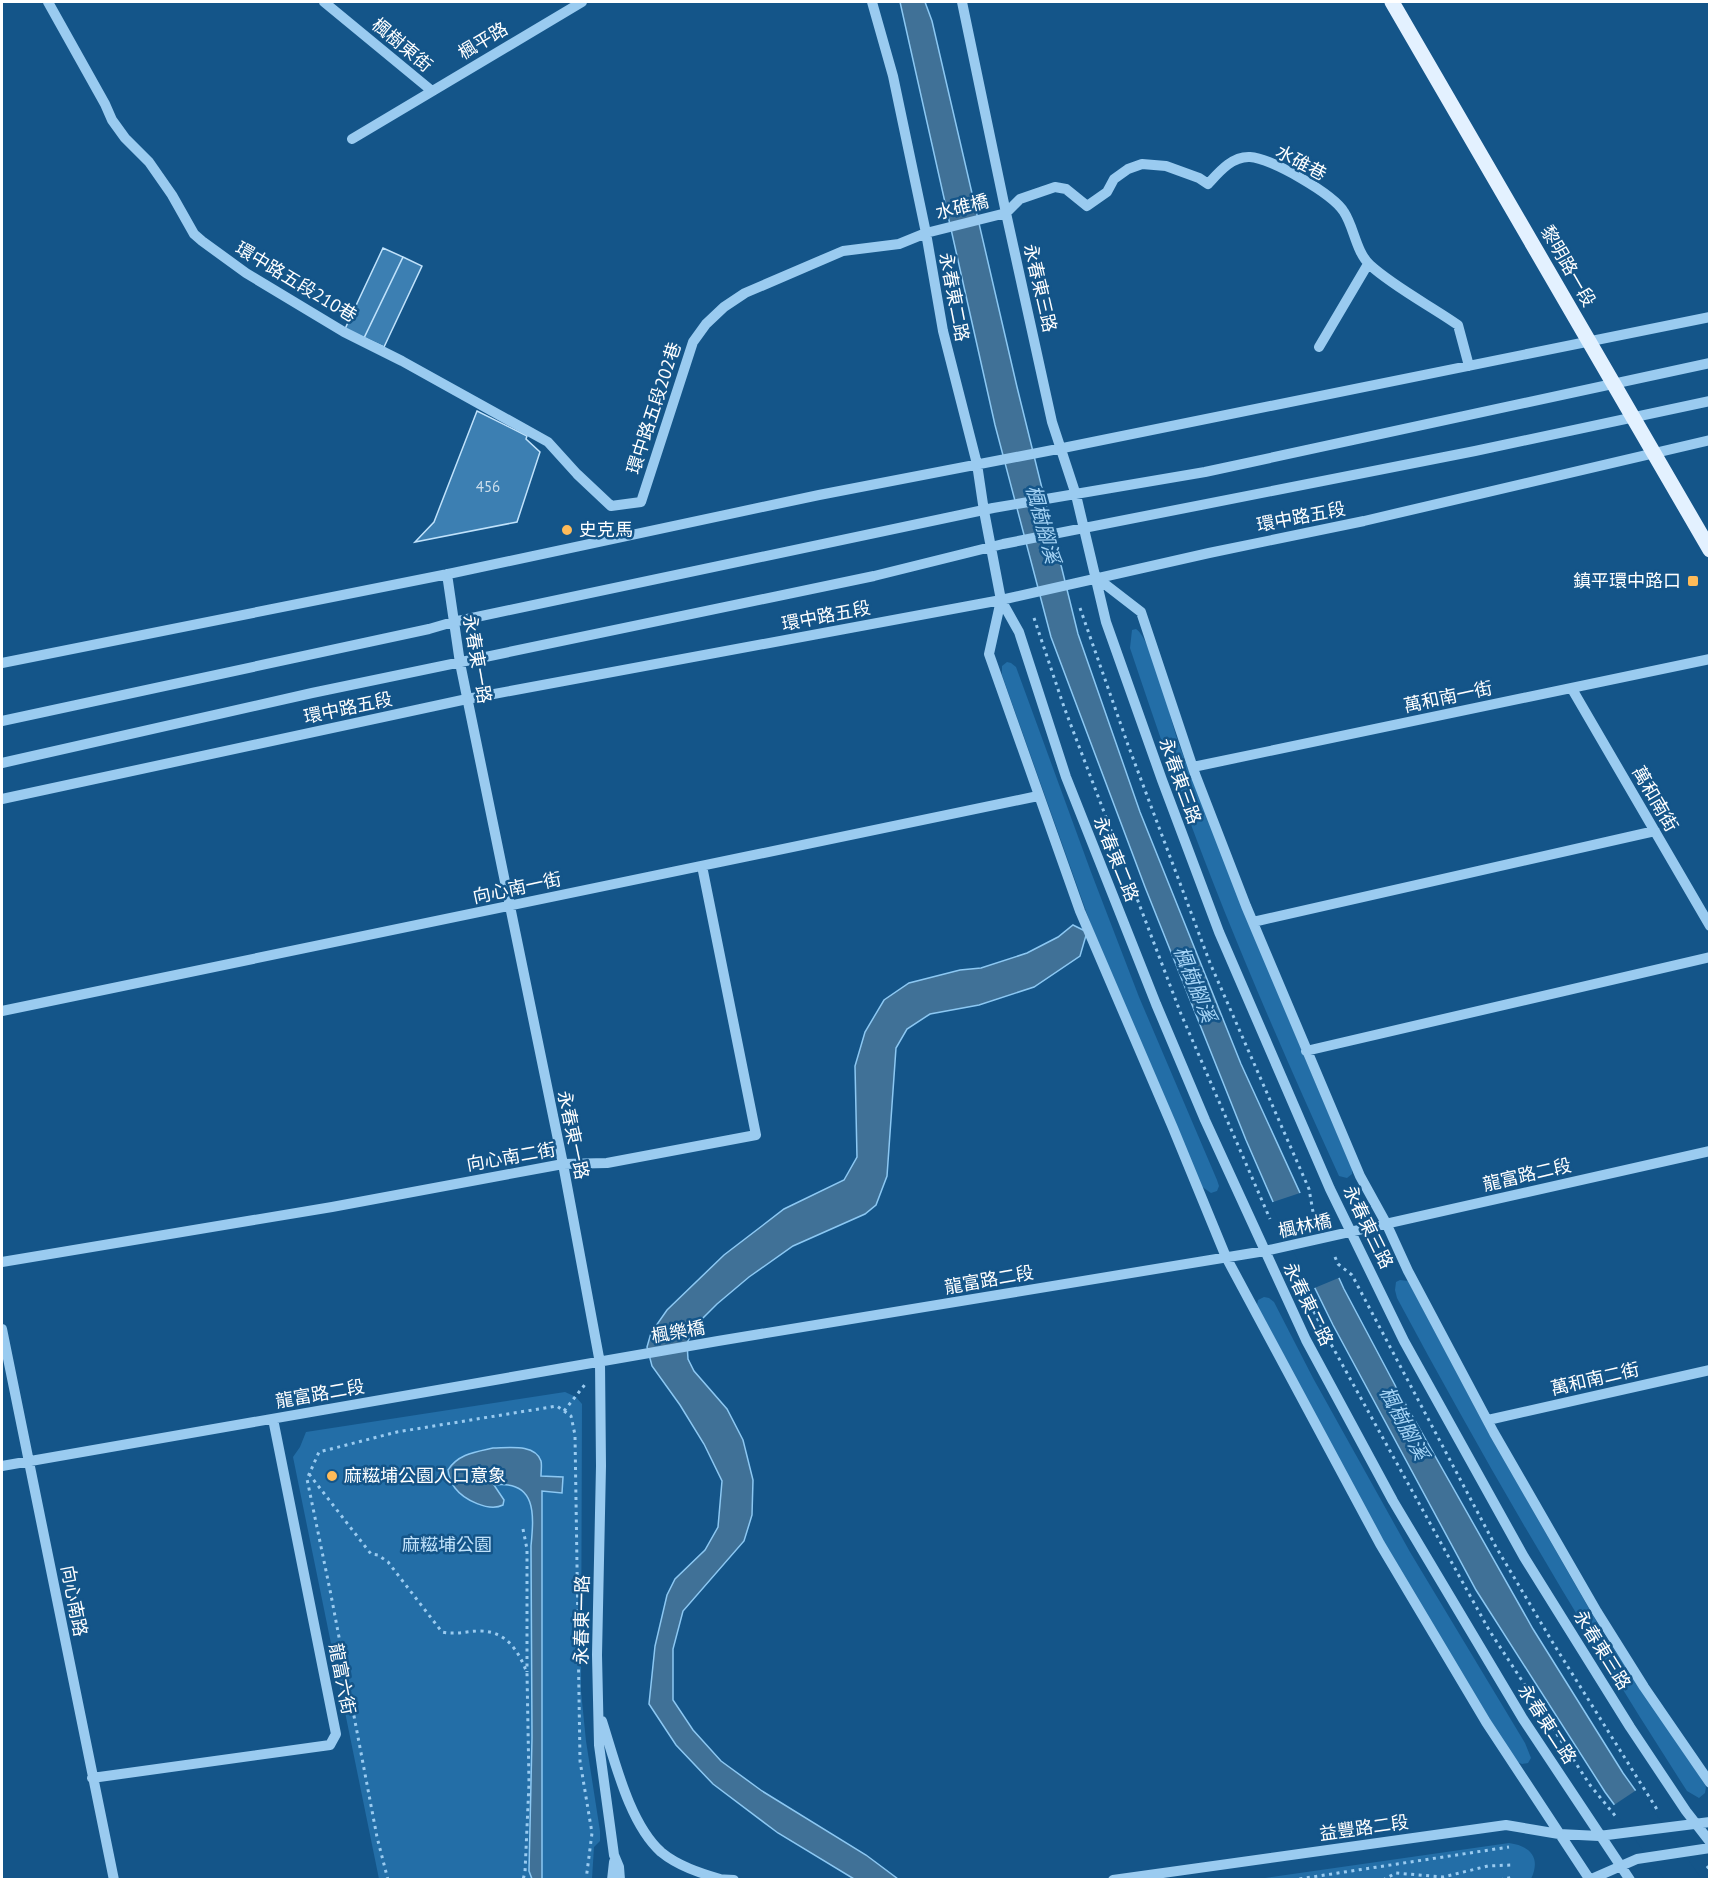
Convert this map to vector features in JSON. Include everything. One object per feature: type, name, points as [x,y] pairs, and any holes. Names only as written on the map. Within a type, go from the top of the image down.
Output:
[{"type":"main road","name":"黎明路一段","points":[[1392,2],[1710,550]]},
{"type":"street","name":"環中路五段210巷","points":[[48,2],[112,120],[125,138],[149,162],[172,195],[194,234],[246,273],[344,332],[402,360],[548,442],[577,474],[612,506]]},
{"type":"street","name":"楓樹東街","points":[[324,2],[432,91]]},
{"type":"street","name":"楓平路","points":[[352,139],[582,2]]},
{"type":"street","name":"永春東二路","points":[[872,2],[893,76],[926,233],[943,332],[982,463],[990,548],[1066,777],[1156,1004],[1205,1120],[1306,1340],[1393,1501],[1504,1689],[1630,1880]]},
{"type":"street","name":"永春東三路","points":[[963,2],[1052,422],[1092,579],[1154,759],[1219,932],[1330,1189],[1353,1232],[1404,1341],[1524,1557],[1630,1727],[1710,1842]]},
{"type":"street","name":"水碓巷","points":[[1006,213],[1020,199],[1055,187],[1066,189],[1087,206],[1107,192],[1114,179],[1128,169],[1142,164],[1166,166],[1199,178],[1208,184],[1231,162],[1249,157],[1276,165],[1299,177],[1323,192],[1344,210],[1368,264]]},
{"type":"street","name":"水碓橋","points":[[926,233],[1006,213]]},
{"type":"street","name":"環中路五段202巷","points":[[612,506],[641,502],[693,342],[706,324],[724,307],[745,293],[843,251],[899,244],[926,233]]},
{"type":"street","points":[[1318,346],[1368,264],[1458,324],[1469,366]]},
{"type":"street","points":[[2,663],[447,574],[819,495],[1060,449],[1710,317]]},
{"type":"street","points":[[2,721],[453,622],[988,510],[1205,472],[1710,363]]},
{"type":"street","name":"環中路五段","points":[[2,763],[312,693],[874,576],[1003,544],[1475,451],[1710,401]]},
{"type":"street","name":"環中路五段","points":[[2,799],[467,699],[1006,599],[1364,521],[1710,440]]},
{"type":"street","name":"永春東一路","points":[[447,574],[460,663],[563,1164],[600,1363],[602,1466],[597,1655],[599,1745],[614,1855],[619,1867],[620,1880]]},
{"type":"street","name":"永春東三路","points":[[1092,579],[1141,612],[1193,766],[1253,922],[1360,1176],[1387,1225],[1408,1271],[1488,1420],[1603,1621],[1644,1687],[1710,1784]]},
{"type":"street","name":"永春東二路","points":[[1006,599],[989,654],[1080,911],[1226,1257],[1380,1544],[1486,1722],[1558,1834],[1590,1879]]},
{"type":"street","name":"萬和南一街","points":[[1193,766],[1710,659]]},
{"type":"street","name":"萬和南街","points":[[1572,689],[1710,926]]},
{"type":"street","name":"向心南一街","points":[[2,1011],[1038,796]]},
{"type":"street","points":[[1253,922],[1655,831]]},
{"type":"street","name":"向心南二街","points":[[2,1262],[332,1207],[563,1164],[607,1162],[756,1135],[702,866]]},
{"type":"street","points":[[1306,1051],[1710,957]]},
{"type":"street","name":"龍富路二段","points":[[1353,1232],[1710,1150]]},
{"type":"street","name":"楓林橋","points":[[1265,1251],[1353,1232]]},
{"type":"street","name":"龍富路二段","points":[[718,1341],[1265,1251]]},
{"type":"street","name":"向心南路","points":[[2,1329],[114,1880]]},
{"type":"street","name":"楓樂橋","points":[[643,1355],[718,1341]]},
{"type":"street","name":"龍富路二段","points":[[2,1466],[643,1355]]},
{"type":"street","name":"萬和南二街","points":[[1488,1420],[1710,1370]]},
{"type":"street","name":"龍富六街","points":[[92,1778],[330,1745],[336,1734],[273,1419]]},
{"type":"street","name":"永春東一路","points":[[599,1709],[619,1776],[636,1817],[649,1837],[661,1852],[694,1871],[720,1879]]},
{"type":"street","points":[[1695,1823],[1710,1822]]},
{"type":"street","name":"益豐路二段","points":[[1113,1880],[1506,1825],[1558,1834],[1599,1836],[1695,1823]]},
{"type":"street","points":[[1590,1879],[1637,1859],[1710,1848]]},
{"type":"street","points":[[612,1880],[614,1855]]},
{"type":"street","points":[[1188,1868],[1190,1880]]},
{"type":"street","points":[[705,1880],[734,1880]]},
{"type":"path","points":[[1080,608],[1205,952],[1309,1190],[1313,1212]]},
{"type":"path","points":[[1034,618],[1077,740],[1181,1014],[1270,1219]]},
{"type":"path","points":[[1335,1257],[1338,1264],[1352,1275]]},
{"type":"path","points":[[1294,1270],[1321,1326],[1489,1630],[1590,1785],[1617,1818]]},
{"type":"path","points":[[564,1412],[600,1363]]},
{"type":"path","points":[[388,1880],[377,1837],[334,1606],[307,1479],[318,1452],[386,1435],[557,1406],[571,1416],[575,1435],[579,1761],[592,1833],[586,1880]]},
{"type":"path","points":[[309,1474],[371,1554],[378,1555],[388,1562],[442,1632],[454,1635],[481,1631],[494,1634],[514,1646],[527,1673]]},
{"type":"path","points":[[523,1529],[528,1560],[529,1783],[523,1880]]},
{"type":"path","points":[[1292,1880],[1509,1847]]},
{"type":"path","points":[[1383,1880],[1396,1873],[1443,1877],[1488,1866],[1511,1865]]},
{"type":"path","points":[[1500,1880],[1513,1877]]},
{"type":"green space","points":[[1136,629],[1149,649],[1180,747],[1200,800],[1352,1169],[1352,1174],[1347,1178],[1339,1176],[1318,1130],[1219,897],[1183,803],[1130,648],[1132,630]]},
{"type":"green space","points":[[1007,662],[1016,667],[1139,997],[1217,1180],[1219,1186],[1217,1191],[1211,1193],[1201,1186],[1096,939],[1002,675],[1002,666]]},
{"type":"green space","points":[[1408,1281],[1489,1434],[1603,1633],[1704,1783],[1705,1793],[1699,1798],[1687,1791],[1648,1730],[1573,1609],[1501,1485],[1397,1298],[1396,1282]]},
{"type":"green space","points":[[1264,1297],[1274,1302],[1313,1378],[1410,1552],[1525,1743],[1531,1758],[1528,1763],[1522,1764],[1515,1761],[1388,1551],[1257,1305],[1258,1300]]},
{"type":"green space","name":"麻糍埔公園","points":[[565,1392],[576,1397],[582,1404],[581,1691],[600,1831],[600,1841],[594,1847],[592,1879],[379,1879],[293,1457],[306,1432]]},
{"type":"green space","points":[[1509,1843],[1523,1847],[1532,1854],[1535,1865],[1531,1879],[1258,1879]]},
{"type":"water","name":"楓樹腳溪","points":[[900,2],[925,2],[932,21],[1017,387],[1078,634],[1140,812],[1241,1064],[1344,1289],[1396,1387],[1533,1629],[1623,1773],[1699,1879],[1669,1879],[1605,1792],[1476,1590],[1333,1325],[1277,1211],[1246,1140],[1145,887],[1051,637],[995,425]]},
{"type":"water","points":[[1073,925],[1087,932],[1080,956],[1034,987],[979,1005],[930,1014],[907,1029],[896,1048],[887,1176],[876,1205],[865,1214],[793,1246],[749,1277],[696,1325],[687,1343],[688,1359],[694,1371],[727,1409],[743,1440],[753,1480],[752,1515],[744,1541],[683,1611],[673,1649],[673,1700],[693,1730],[721,1761],[762,1791],[866,1855],[898,1879],[854,1879],[778,1833],[713,1784],[676,1745],[649,1704],[655,1646],[667,1595],[675,1579],[705,1550],[718,1527],[722,1481],[704,1444],[652,1366],[647,1347],[651,1333],[667,1310],[724,1255],[784,1209],[844,1180],[857,1157],[855,1066],[865,1032],[884,1000],[909,983],[960,970],[981,968],[1027,953],[1058,937]]},
{"type":"water","points":[[493,1448],[520,1448],[533,1451],[541,1461],[541,1476],[563,1477],[562,1493],[542,1491],[542,1879],[532,1879],[529,1871],[533,1523],[530,1502],[518,1488],[494,1485],[504,1500],[503,1505],[491,1507],[477,1504],[464,1497],[455,1488],[448,1470],[462,1457]]},
{"type":"pier","points":[[1303,1192],[1341,1277],[1312,1289],[1270,1203]]},
{"type":"pier","points":[[1638,1789],[1701,1878],[1700,1880],[1665,1880],[1611,1807]]},
{"type":"building","points":[[383,248],[403,257],[364,338],[345,329]]},
{"type":"building","points":[[403,257],[422,266],[384,347],[364,338]]},
{"type":"building","points":[[477,411],[527,436],[526,439],[540,452],[517,522],[415,542],[434,522]]},
{"type":"place","name":"史克馬","points":[[567,530]]},
{"type":"place","name":"鎮平環中路口","points":[[1693,581]]},
{"type":"place","name":"麻糍埔公園入口意象","points":[[332,1476]]}]
